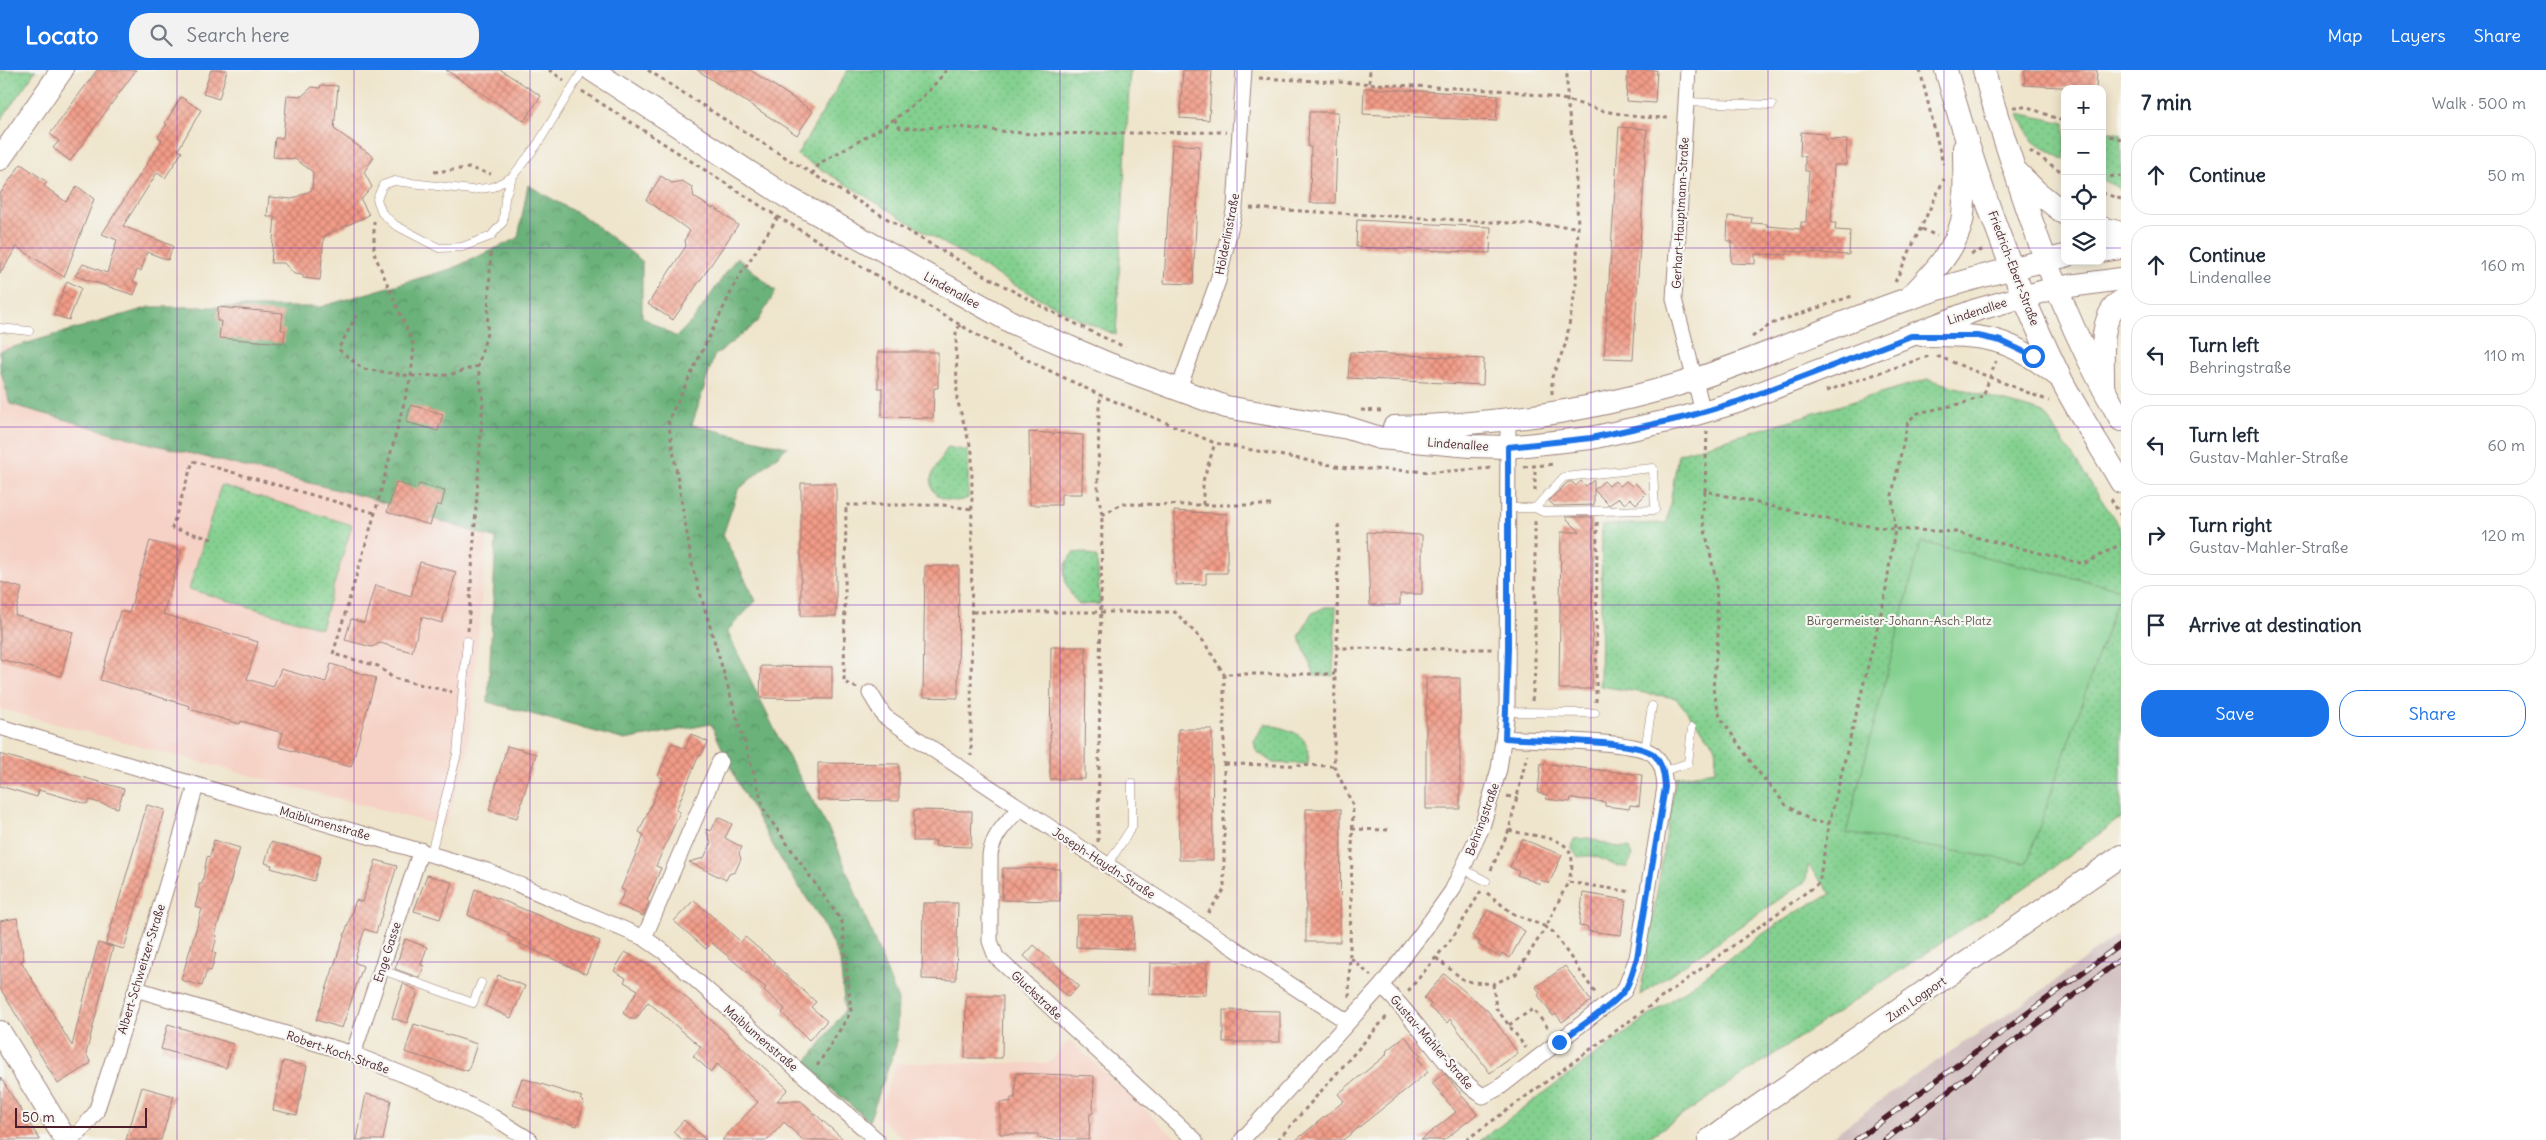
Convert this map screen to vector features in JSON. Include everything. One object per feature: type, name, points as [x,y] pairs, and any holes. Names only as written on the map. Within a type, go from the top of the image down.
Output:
[{"type":"street","points":[[0,159],[62,70]]},
{"type":"street","name":"Lindenallee","points":[[592,70],[787,197],[961,296],[1013,323],[1178,390],[1245,412],[1470,424],[1553,413],[1618,400],[1694,379],[1901,292],[2055,259]]},
{"type":"street","name":"Gerhart-Hauptmann-Straße","points":[[1688,70],[1674,299],[1705,421]]},
{"type":"street","name":"Friedrich-Ebert-Straße","points":[[1946,70],[1965,137],[2013,269],[2061,378],[2113,486]]},
{"type":"street","points":[[1984,70],[1993,107],[2031,225],[2055,259],[2055,288],[2103,389],[2121,420]]},
{"type":"street","name":"Hölderlinstraße","points":[[1178,390],[1218,281],[1235,208],[1244,74]]},
{"type":"street","points":[[1901,292],[1934,272],[1950,249],[1962,221],[1965,137]]},
{"type":"street","points":[[2014,168],[2037,192],[2061,211]]},
{"type":"street","points":[[2106,229],[2121,233]]},
{"type":"street","points":[[2106,250],[2121,248]]},
{"type":"street","points":[[2055,288],[2121,280]]},
{"type":"street","name":"Lindenallee","points":[[1354,419],[1380,438],[1471,446],[1508,447],[1591,438],[1705,421],[1737,402],[1911,336],[1962,314],[2055,288]]},
{"type":"street","points":[[2103,389],[2106,323],[2114,306],[2121,301]]},
{"type":"street","points":[[1911,336],[1978,336],[2001,341],[2033,356],[2061,378]]},
{"type":"street","name":"Behringstraße","points":[[1242,1140],[1381,986],[1437,913],[1463,869],[1482,828],[1499,769],[1508,712],[1508,418]]},
{"type":"street","name":"Joseph-Haydn-Straße","points":[[870,693],[884,716],[971,776],[1348,1022]]},
{"type":"street","name":"Maiblumenstraße","points":[[0,727],[196,786],[426,851],[487,871],[644,938],[663,951],[877,1140]]},
{"type":"street","points":[[1505,738],[1592,742],[1645,750],[1654,755],[1664,771]]},
{"type":"street","points":[[644,938],[720,761]]},
{"type":"street","name":"Gustav-Mahler-Straße","points":[[1381,986],[1400,1002],[1467,1086],[1483,1096],[1500,1087],[1536,1060],[1624,991],[1629,981],[1637,958],[1665,787],[1664,771]]},
{"type":"street","name":"Albert-Schweitzer-Straße","points":[[67,1140],[90,1122],[96,1112],[136,989],[196,786]]},
{"type":"street","name":"Gluckstraße","points":[[1019,809],[1002,828],[992,844],[990,855],[990,941],[996,957],[1195,1140]]},
{"type":"street","name":"Enge Gasse","points":[[352,1054],[426,851]]},
{"type":"street","name":"Zum Logport","points":[[1709,1140],[2121,856]]},
{"type":"street","name":"Robert-Koch-Straße","points":[[136,989],[352,1054],[429,1085],[493,1117],[530,1140]]},
{"type":"street","points":[[0,1032],[67,1140]]},
{"type":"lane","points":[[512,177],[493,187],[472,190],[394,181],[383,184],[377,199],[382,213],[395,225],[439,248],[462,248],[491,236],[503,222],[505,198],[512,177],[537,145],[583,70]]},
{"type":"lane","points":[[1686,102],[1772,105]]},
{"type":"lane","points":[[0,328],[28,331]]},
{"type":"lane","points":[[1508,508],[1535,508],[1543,512],[1655,510],[1653,468],[1564,477],[1535,508]]},
{"type":"lane","points":[[426,851],[457,754],[467,641]]},
{"type":"lane","points":[[1645,750],[1652,706]]},
{"type":"lane","points":[[1508,712],[1596,713]]},
{"type":"lane","points":[[1664,771],[1688,763],[1692,728]]},
{"type":"lane","points":[[1103,861],[1132,827],[1132,783]]},
{"type":"lane","points":[[1463,869],[1486,881]]},
{"type":"lane","points":[[382,970],[473,1003],[481,983]]},
{"type":"path","points":[[648,70],[812,174],[991,279],[1095,334],[1131,349]]},
{"type":"path","points":[[812,174],[820,163],[894,119],[919,99],[946,70]]},
{"type":"path","points":[[1369,83],[1370,70]]},
{"type":"path","points":[[1561,396],[1553,397],[1552,377],[1566,343],[1576,285],[1578,227],[1575,159],[1566,100],[1567,70]]},
{"type":"path","points":[[1920,70],[1944,165]]},
{"type":"path","points":[[1244,74],[1512,91],[1566,100],[1604,111],[1638,117],[1685,118]]},
{"type":"path","points":[[1993,107],[2028,106],[2061,120]]},
{"type":"path","points":[[894,119],[900,128],[958,127],[1032,134],[1240,132]]},
{"type":"path","points":[[2106,135],[2121,139]]},
{"type":"path","points":[[1901,292],[1946,174]]},
{"type":"path","points":[[2106,177],[2121,176]]},
{"type":"path","points":[[2106,194],[2121,199]]},
{"type":"path","points":[[1235,208],[1578,227]]},
{"type":"path","points":[[374,217],[374,253],[414,346],[411,376],[375,513],[333,654],[378,666],[393,678],[463,694]]},
{"type":"path","points":[[778,217],[736,280],[668,421],[693,569],[765,812],[842,922],[851,1012],[809,1080]]},
{"type":"path","points":[[467,641],[483,401],[478,366],[487,333],[491,236]]},
{"type":"path","points":[[1748,340],[1771,324],[1819,306],[1856,295]]},
{"type":"path","points":[[357,315],[338,349],[363,369],[411,376],[449,375],[478,366]]},
{"type":"path","points":[[960,325],[956,331],[957,399],[972,452],[971,776]]},
{"type":"path","points":[[1466,1140],[1820,883],[1829,824],[1884,601],[1895,529],[1892,495],[1908,421],[1918,413],[1964,403],[1983,396],[1992,377],[2047,399],[2053,407]]},
{"type":"path","points":[[1102,396],[1099,404],[1098,493],[1102,515],[1099,612],[1103,861]]},
{"type":"path","points":[[1354,419],[1389,412]]},
{"type":"path","points":[[1705,421],[1705,491],[1702,517],[1716,580],[1718,635],[1713,689],[1720,717],[1755,768],[1786,804],[1812,821],[1829,824]]},
{"type":"path","points":[[1203,505],[1203,481],[1215,444]]},
{"type":"path","points":[[212,539],[172,528],[193,460],[375,513]]},
{"type":"path","points":[[2113,486],[2121,516]]},
{"type":"path","points":[[1705,491],[1844,523],[1895,529],[1955,532],[2084,564],[2121,544]]},
{"type":"path","points":[[1102,515],[1122,504],[1273,505]]},
{"type":"path","points":[[870,693],[844,682],[846,505],[943,505],[972,509]]},
{"type":"path","points":[[1596,713],[1597,511]]},
{"type":"path","points":[[1343,523],[1338,526],[1334,766],[1353,805],[1351,958],[1348,1022]]},
{"type":"path","points":[[973,612],[1175,612],[1204,642],[1224,674],[1226,764],[1224,890],[1199,925]]},
{"type":"path","points":[[1337,648],[1508,649]]},
{"type":"path","points":[[1224,674],[1335,674]]},
{"type":"path","points":[[1226,764],[1334,766]]},
{"type":"path","points":[[1352,829],[1390,830]]},
{"type":"path","points":[[1436,958],[1465,981],[1493,984],[1516,974],[1546,927],[1568,882],[1573,860],[1570,850],[1559,841],[1539,835],[1509,830]]},
{"type":"path","points":[[1568,882],[1647,895]]},
{"type":"path","points":[[1482,890],[1512,913],[1546,927],[1553,932],[1605,1007]]},
{"type":"path","points":[[1351,958],[1381,986]]},
{"type":"path","points":[[1493,984],[1496,1008],[1536,1060]]},
{"type":"path","points":[[1509,1025],[1533,1009],[1559,1042]]},
{"type":"shaded area","points":[[0,345],[212,360],[501,391],[467,755],[445,827],[0,709]]},
{"type":"shaded area","points":[[2121,932],[2121,1140],[1827,1140],[1911,1078],[2036,995]]},
{"type":"shaded area","points":[[1070,1041],[1178,1140],[905,1140],[878,1116],[896,1063],[1049,1063]]},
{"type":"green space","points":[[0,70],[36,70],[0,121]]},
{"type":"green space","points":[[848,70],[1130,70],[1116,335],[1075,317],[1007,281],[797,155]]},
{"type":"green space","points":[[2018,113],[2061,122],[2061,158],[2032,141]]},
{"type":"green space","points":[[2106,131],[2121,134],[2121,189],[2106,182]]},
{"type":"green space","points":[[528,185],[587,219],[642,261],[642,317],[676,337],[694,319],[737,257],[776,291],[757,323],[714,356],[692,425],[787,447],[738,490],[723,535],[756,601],[727,631],[782,745],[835,841],[898,1000],[896,1046],[869,1121],[804,1066],[845,1010],[840,960],[820,918],[783,863],[739,785],[711,724],[625,740],[488,702],[496,539],[366,497],[144,442],[10,404],[0,368],[0,351],[150,307],[320,307],[451,269],[518,238]]},
{"type":"green space","name":"Bürgermeister-Johann-Asch-Platz","points":[[1928,379],[2044,413],[2121,529],[2121,818],[2033,882],[1645,1140],[1481,1140],[1763,934],[1831,894],[1808,865],[1806,881],[1640,995],[1676,777],[1715,771],[1716,747],[1676,698],[1600,686],[1602,525],[1667,523],[1678,454]]},
{"type":"green space","points":[[948,447],[968,451],[968,498],[962,500],[955,501],[941,498],[932,489],[932,475]]},
{"type":"green space","points":[[221,485],[352,525],[321,628],[189,589]]},
{"type":"green space","points":[[1921,542],[2121,589],[2027,863],[1846,833]]},
{"type":"green space","points":[[1084,552],[1097,558],[1100,604],[1079,605],[1067,586],[1065,573],[1068,560],[1073,553]]},
{"type":"green space","points":[[1325,607],[1336,607],[1333,676],[1315,676],[1299,637],[1311,614]]},
{"type":"green space","points":[[1265,723],[1291,731],[1303,738],[1308,753],[1308,764],[1273,763],[1256,751],[1254,741]]},
{"type":"green space","points":[[1589,838],[1612,846],[1629,848],[1632,857],[1627,867],[1614,865],[1594,856],[1578,857],[1572,849],[1574,839]]},
{"type":"building","points":[[97,70],[136,70],[70,161],[53,148],[59,141],[50,134]]},
{"type":"building","points":[[211,70],[227,70],[219,99],[203,94]]},
{"type":"building","points":[[446,70],[501,70],[541,96],[524,121]]},
{"type":"building","points":[[697,70],[750,70],[813,111],[797,135]]},
{"type":"building","points":[[1183,70],[1212,70],[1209,120],[1180,118]]},
{"type":"building","points":[[1628,70],[1657,70],[1655,103],[1626,101]]},
{"type":"building","points":[[2025,70],[2097,70],[2096,85],[2061,85],[2061,87],[2024,85]]},
{"type":"building","points":[[321,85],[338,86],[334,129],[374,157],[364,172],[372,187],[361,200],[369,215],[324,236],[320,280],[303,278],[303,275],[294,274],[284,263],[271,263],[275,217],[267,217],[269,197],[292,199],[312,190],[313,172],[295,159],[273,157],[275,138],[283,138],[287,95],[302,96],[312,87],[320,88]]},
{"type":"building","points":[[1364,88],[1498,95],[1496,121],[1363,114]]},
{"type":"building","points":[[181,97],[201,110],[178,150],[182,152],[165,178],[157,173],[123,226],[173,246],[168,260],[147,252],[141,271],[137,270],[133,282],[138,284],[134,295],[75,276],[83,264],[107,273],[117,240],[102,234],[162,140],[158,137]]},
{"type":"building","points":[[1309,112],[1338,112],[1335,203],[1310,203],[1311,147],[1308,147]]},
{"type":"building","points":[[1619,127],[1647,129],[1633,359],[1604,358]]},
{"type":"building","points":[[1801,132],[1825,134],[1825,139],[1847,140],[1846,165],[1834,165],[1831,223],[1836,223],[1835,230],[1850,231],[1849,255],[1787,251],[1787,255],[1755,254],[1755,264],[1731,263],[1732,241],[1727,241],[1728,216],[1752,218],[1751,223],[1767,224],[1767,226],[1801,229],[1801,222],[1806,222],[1809,171],[1805,171],[1805,156],[1800,156]]},
{"type":"building","points":[[1172,144],[1200,146],[1193,284],[1164,283]]},
{"type":"building","points":[[21,164],[47,182],[44,186],[66,202],[77,186],[94,199],[64,277],[17,247],[0,273],[0,194]]},
{"type":"building","points":[[661,176],[672,183],[682,181],[692,187],[694,197],[713,209],[714,207],[738,225],[673,320],[648,304],[686,246],[685,239],[690,231],[646,200]]},
{"type":"building","points":[[1357,220],[1491,227],[1490,253],[1356,247]]},
{"type":"building","points":[[67,281],[81,288],[69,320],[54,315]]},
{"type":"building","points":[[218,307],[283,313],[281,330],[285,330],[284,343],[219,338],[221,321],[217,321]]},
{"type":"building","points":[[878,352],[938,352],[938,388],[934,388],[933,418],[882,417],[882,388],[878,388]]},
{"type":"building","points":[[1350,352],[1484,359],[1483,385],[1348,378]]},
{"type":"building","points":[[411,405],[443,414],[438,431],[406,422]]},
{"type":"building","points":[[1029,432],[1083,435],[1082,494],[1061,494],[1061,505],[1030,505]]},
{"type":"building","points":[[1594,480],[1594,505],[1554,506],[1549,501],[1568,482],[1572,482],[1576,486],[1581,481],[1586,486]]},
{"type":"building","points":[[1604,481],[1609,486],[1615,481],[1620,486],[1626,481],[1632,486],[1635,483],[1646,494],[1636,504],[1630,498],[1625,504],[1619,498],[1609,505],[1594,490]]},
{"type":"building","points":[[396,482],[417,489],[419,484],[445,491],[441,506],[437,504],[430,525],[387,512]]},
{"type":"building","points":[[801,483],[836,483],[836,616],[801,616]]},
{"type":"building","points":[[1174,511],[1227,514],[1227,573],[1206,573],[1206,584],[1176,585]]},
{"type":"building","points":[[1565,517],[1593,517],[1592,689],[1559,689],[1561,532],[1580,532]]},
{"type":"building","points":[[1367,532],[1422,535],[1422,594],[1400,594],[1400,605],[1370,605]]},
{"type":"building","points":[[150,541],[182,550],[163,614],[258,642],[247,679],[273,687],[281,669],[326,682],[331,664],[376,678],[351,767],[279,747],[283,733],[241,721],[240,724],[189,709],[190,706],[100,680],[120,611],[129,613]]},
{"type":"building","points":[[420,562],[456,572],[442,623],[422,617],[412,652],[380,643],[372,647],[345,640],[351,619],[364,623],[375,585],[411,596]]},
{"type":"building","points":[[925,566],[959,566],[958,698],[923,697]]},
{"type":"building","points":[[0,582],[22,588],[15,615],[73,632],[61,676],[0,659]]},
{"type":"building","points":[[1051,647],[1086,647],[1085,779],[1050,779]]},
{"type":"building","points":[[761,666],[832,667],[832,699],[760,698]]},
{"type":"building","points":[[1426,678],[1460,678],[1460,809],[1426,809]]},
{"type":"building","points":[[1178,729],[1212,729],[1213,860],[1179,860]]},
{"type":"building","points":[[691,734],[708,742],[701,756],[699,755],[676,810],[680,812],[656,866],[661,868],[647,900],[649,902],[643,916],[618,905],[625,891],[621,889],[644,835],[639,832],[663,778],[658,776],[672,743],[685,749]]},
{"type":"building","points":[[507,746],[536,754],[517,818],[489,810]]},
{"type":"building","points":[[0,754],[124,789],[118,808],[89,800],[87,804],[39,790],[37,797],[0,786]]},
{"type":"building","points":[[818,763],[899,764],[899,801],[818,800]]},
{"type":"building","points":[[1541,763],[1642,775],[1639,806],[1630,805],[1629,809],[1605,806],[1605,802],[1571,798],[1570,802],[1546,799],[1547,795],[1538,793]]},
{"type":"building","points":[[147,805],[165,810],[124,949],[106,944]]},
{"type":"building","points":[[1306,809],[1341,809],[1340,942],[1306,942]]},
{"type":"building","points":[[914,810],[972,811],[971,847],[935,846],[936,841],[913,841]]},
{"type":"building","points":[[718,817],[732,824],[725,838],[742,847],[739,853],[741,859],[735,872],[729,874],[726,880],[689,862],[704,858],[711,843],[706,829],[711,831]]},
{"type":"building","points":[[1522,839],[1562,855],[1549,884],[1541,880],[1540,884],[1517,875],[1519,871],[1510,867]]},
{"type":"building","points":[[214,840],[240,848],[215,935],[217,936],[213,952],[216,953],[211,971],[207,970],[202,986],[181,980],[202,909],[195,907],[199,884],[202,884],[207,857],[210,856]]},
{"type":"building","points":[[271,842],[321,856],[314,881],[271,868],[272,865],[265,863]]},
{"type":"building","points":[[376,860],[397,866],[376,933],[365,929],[359,946],[354,962],[363,966],[342,1028],[316,1020],[356,900],[362,902]]},
{"type":"building","points":[[1003,868],[1060,869],[1060,901],[1002,900]]},
{"type":"building","points":[[427,875],[452,882],[440,919],[414,911]]},
{"type":"building","points":[[475,889],[600,941],[586,974],[520,944],[521,942],[508,936],[509,933],[468,915]]},
{"type":"building","points":[[1583,893],[1626,900],[1621,935],[1588,931],[1588,927],[1579,926]]},
{"type":"building","points":[[694,900],[741,942],[745,937],[775,962],[774,964],[816,1002],[811,1007],[827,1021],[809,1040],[782,1013],[785,1009],[764,990],[766,988],[712,943],[706,949],[674,921]]},
{"type":"building","points":[[923,903],[958,903],[956,980],[922,979]]},
{"type":"building","points":[[1488,910],[1525,931],[1510,958],[1502,953],[1500,957],[1478,945],[1480,941],[1472,936]]},
{"type":"building","points":[[1077,915],[1134,916],[1133,949],[1076,947]]},
{"type":"building","points":[[17,918],[24,960],[21,961],[72,1046],[98,943],[113,947],[86,1054],[91,1063],[58,1084],[0,988],[0,921]]},
{"type":"building","points":[[405,939],[427,947],[421,965],[424,966],[420,978],[395,969]]},
{"type":"building","points":[[1034,945],[1079,986],[1068,997],[1024,956]]},
{"type":"building","points":[[625,952],[653,968],[788,1089],[777,1101],[801,1101],[844,1140],[803,1140],[784,1122],[768,1140],[722,1140],[758,1102],[717,1064],[711,1072],[693,1056],[701,1047],[648,1002],[636,1019],[631,1019],[623,1013],[638,990],[624,982],[626,978],[614,971]]},
{"type":"building","points":[[1150,963],[1207,963],[1206,995],[1149,994]]},
{"type":"building","points":[[1565,966],[1591,1001],[1562,1022],[1556,1014],[1553,1016],[1538,995],[1540,993],[1536,987]]},
{"type":"building","points":[[1444,974],[1488,1011],[1518,1053],[1490,1073],[1450,1019],[1447,1023],[1429,1007],[1431,1004],[1424,998]]},
{"type":"building","points":[[498,975],[525,986],[511,1018],[485,1006]]},
{"type":"building","points":[[403,984],[418,991],[407,1023],[392,1018]]},
{"type":"building","points":[[966,996],[1003,996],[1002,1058],[965,1058]]},
{"type":"building","points":[[1223,1010],[1280,1011],[1280,1042],[1223,1042]]},
{"type":"building","points":[[168,1024],[233,1044],[226,1068],[161,1049]]},
{"type":"building","points":[[414,1024],[477,1044],[468,1071],[405,1052]]},
{"type":"building","points":[[1405,1036],[1421,1056],[1418,1058],[1428,1072],[1343,1140],[1296,1140],[1344,1101],[1338,1094],[1386,1055],[1387,1050]]},
{"type":"building","points":[[283,1061],[307,1066],[297,1115],[273,1110]]},
{"type":"building","points":[[1016,1073],[1094,1076],[1093,1113],[1090,1114],[1089,1140],[1054,1140],[1038,1138],[1038,1134],[1000,1134],[1000,1102],[1011,1102],[1011,1098],[1015,1098]]},
{"type":"building","points":[[1444,1073],[1477,1114],[1444,1140],[1421,1140],[1456,1112],[1432,1083]]},
{"type":"building","points":[[0,1077],[21,1110],[40,1140],[0,1140]]},
{"type":"building","points":[[522,1078],[582,1097],[580,1099],[584,1103],[577,1126],[513,1105]]},
{"type":"building","points":[[142,1087],[174,1096],[161,1140],[126,1140]]},
{"type":"building","points":[[366,1094],[391,1100],[383,1140],[357,1140]]},
{"type":"building","points":[[684,1120],[706,1140],[683,1140],[673,1132]]},
{"type":"railway","points":[[1856,1140],[2121,944]]},
{"type":"railway","points":[[1885,1140],[2121,959]]},
{"type":"route","points":[[1559,1042],[1614,1000],[1624,991],[1629,981],[1637,958],[1665,787],[1664,771],[1654,755],[1645,750],[1592,742],[1505,738],[1508,712],[1508,447],[1591,438],[1686,417],[1737,402],[1911,336],[1978,336],[2001,341],[2033,356]]}]
